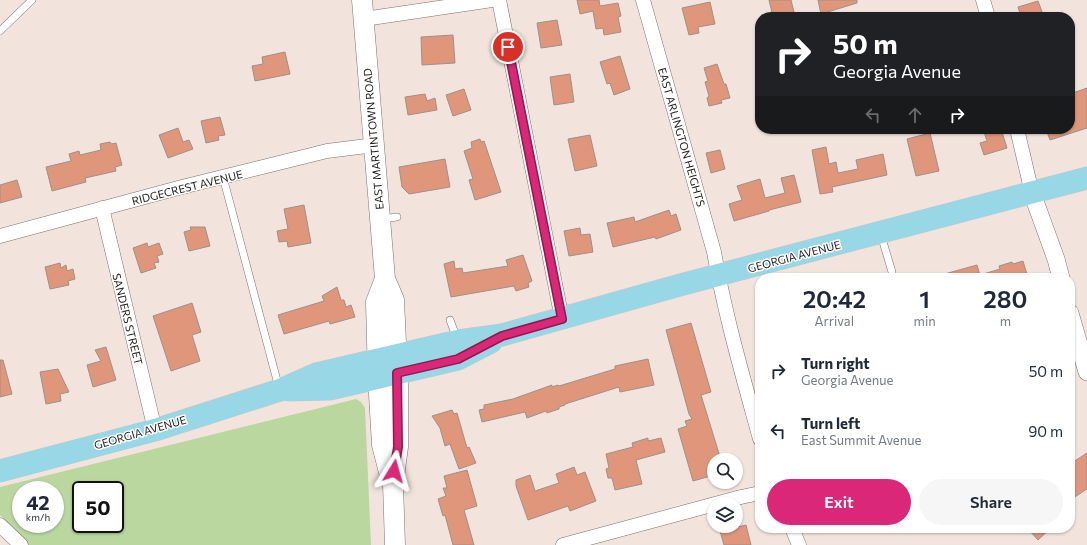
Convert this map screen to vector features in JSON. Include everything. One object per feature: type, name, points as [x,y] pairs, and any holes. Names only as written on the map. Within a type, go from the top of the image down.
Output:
[{"type":"main road","name":"EAST MARTINTOWN ROAD","points":[[363,9],[368,83],[375,146],[389,218],[385,279],[394,300],[387,367],[382,445],[393,484],[395,545]]},
{"type":"main road","name":"GEORGIA AVENUE","points":[[387,367],[458,341],[502,336],[680,285],[1087,178]]},
{"type":"main road","name":"GEORGIA AVENUE","points":[[0,471],[155,430],[280,390],[316,374],[458,359],[502,336]]},
{"type":"street","points":[[363,9],[492,0]]},
{"type":"street","points":[[499,0],[562,319]]},
{"type":"street","name":"EAST ARLINGTON HEIGHTS","points":[[643,0],[714,252],[718,276],[755,420]]},
{"type":"street","points":[[983,0],[987,12]]},
{"type":"street","points":[[1018,134],[1032,193],[1060,273]]},
{"type":"street","name":"RIDGECREST AVENUE","points":[[0,236],[102,208],[327,151],[375,146]]},
{"type":"street","name":"SANDERS STREET","points":[[102,208],[155,430]]},
{"type":"street","points":[[1075,330],[1087,372]]},
{"type":"street","points":[[563,545],[755,494]]},
{"type":"street","points":[[0,525],[15,543]]},
{"type":"street","points":[[794,533],[799,545]]},
{"type":"lane","points":[[0,31],[32,0]]},
{"type":"lane","points":[[223,177],[280,390]]},
{"type":"lane","points":[[880,233],[892,272]]},
{"type":"lane","points":[[450,320],[458,341]]},
{"type":"green space","points":[[356,399],[361,402],[365,408],[371,545],[29,545],[17,533],[64,533],[64,481],[24,481]]},
{"type":"green space","points":[[12,484],[12,527],[0,515],[0,487]]},
{"type":"building","points":[[577,0],[599,0],[600,6],[618,3],[621,16],[618,17],[621,32],[604,35],[603,28],[596,29],[593,11],[580,14]]},
{"type":"building","points":[[769,0],[791,0],[794,12],[772,12]]},
{"type":"building","points":[[818,0],[857,0],[857,3],[828,12],[821,12]]},
{"type":"building","points":[[1038,1],[1042,12],[1020,12],[1018,7]]},
{"type":"building","points":[[710,2],[715,24],[698,27],[699,33],[689,35],[682,8]]},
{"type":"building","points":[[557,20],[562,45],[541,48],[537,23]]},
{"type":"building","points":[[453,35],[455,63],[422,65],[421,37]]},
{"type":"building","points":[[285,52],[290,74],[255,81],[252,66],[263,64],[262,57]]},
{"type":"building","points":[[620,56],[630,89],[614,95],[610,83],[607,84],[600,62]]},
{"type":"building","points":[[717,64],[724,84],[726,84],[730,98],[721,100],[722,103],[709,106],[707,98],[709,96],[705,82],[708,81],[704,68]]},
{"type":"building","points":[[570,74],[574,102],[554,105],[550,77]]},
{"type":"building","points":[[1087,88],[1087,128],[1075,132],[1075,92]]},
{"type":"building","points":[[464,89],[471,110],[453,116],[446,95]]},
{"type":"building","points":[[425,94],[427,101],[435,98],[437,110],[408,115],[405,97]]},
{"type":"building","points":[[220,117],[225,135],[218,136],[219,140],[206,143],[201,121]]},
{"type":"building","points":[[178,128],[183,142],[189,140],[193,149],[168,158],[159,135]]},
{"type":"building","points":[[930,134],[939,171],[916,176],[907,139]]},
{"type":"building","points":[[985,134],[1003,134],[1007,148],[984,155],[980,143],[987,141]]},
{"type":"building","points":[[1048,134],[1068,134],[1050,140]]},
{"type":"building","points":[[590,135],[597,166],[575,171],[568,139]]},
{"type":"building","points":[[480,139],[481,142],[484,141],[501,192],[475,200],[469,180],[473,179],[464,151],[472,148],[471,142]]},
{"type":"building","points":[[110,142],[111,144],[116,143],[122,165],[115,167],[116,171],[85,178],[86,182],[52,191],[46,167],[71,161],[69,154],[79,151],[80,155],[101,150],[100,144]]},
{"type":"building","points":[[826,147],[829,164],[836,162],[838,173],[858,169],[856,160],[883,154],[887,175],[832,187],[833,192],[820,194],[812,150]]},
{"type":"building","points":[[720,150],[725,169],[711,173],[706,153]]},
{"type":"building","points":[[445,159],[450,187],[409,194],[402,187],[399,167]]},
{"type":"building","points":[[794,175],[801,202],[734,221],[729,204],[742,200],[737,186],[760,179],[765,198],[785,193],[781,178]]},
{"type":"building","points":[[17,180],[22,197],[0,203],[0,185]]},
{"type":"building","points":[[304,205],[311,243],[288,247],[287,241],[279,242],[277,231],[288,229],[284,209]]},
{"type":"building","points":[[669,210],[671,216],[676,214],[681,230],[656,239],[655,237],[613,247],[607,223],[634,217],[635,222]]},
{"type":"building","points":[[190,227],[205,227],[210,246],[189,251],[184,232],[191,230]]},
{"type":"building","points":[[580,228],[581,235],[590,234],[593,252],[569,256],[564,231]]},
{"type":"building","points":[[147,243],[148,247],[159,243],[163,254],[157,256],[159,262],[154,263],[156,268],[141,273],[133,248]]},
{"type":"building","points":[[523,255],[532,281],[528,283],[529,287],[516,291],[514,286],[451,297],[444,264],[454,261],[455,269],[462,268],[463,273],[508,266],[506,260]]},
{"type":"building","points":[[1023,261],[1027,273],[987,273],[1000,269],[999,266],[1012,262],[1013,264]]},
{"type":"building","points":[[60,263],[61,268],[66,265],[67,271],[73,269],[75,279],[68,281],[69,285],[50,289],[45,267]]},
{"type":"building","points":[[977,265],[979,273],[948,273]]},
{"type":"building","points":[[337,287],[341,300],[344,300],[346,307],[351,305],[355,317],[330,324],[329,321],[284,334],[278,315],[324,301],[322,296]]},
{"type":"building","points":[[192,303],[201,332],[192,335],[200,361],[171,371],[153,316]]},
{"type":"building","points":[[691,323],[711,392],[701,395],[719,453],[707,453],[707,477],[693,481],[678,429],[687,426],[685,421],[692,419],[689,414],[666,330]]},
{"type":"building","points":[[106,347],[116,380],[93,387],[87,365],[101,361],[95,350]]},
{"type":"building","points":[[648,359],[654,385],[620,392],[619,387],[565,404],[559,407],[559,409],[547,413],[546,411],[527,418],[525,412],[482,422],[479,410],[484,409],[484,405],[513,399],[552,385],[552,387],[559,386],[615,369],[615,366]]},
{"type":"building","points":[[0,360],[3,360],[12,394],[0,397]]},
{"type":"building","points":[[58,369],[69,392],[60,394],[61,401],[46,404],[40,372]]},
{"type":"building","points":[[452,410],[454,414],[457,413],[467,448],[469,447],[476,463],[459,469],[450,444],[445,446],[440,428],[432,416]]},
{"type":"building","points":[[648,438],[648,441],[661,438],[665,452],[636,460],[642,484],[615,490],[612,478],[608,478],[606,469],[609,468],[606,454],[633,447],[632,443]]},
{"type":"building","points":[[1087,453],[1087,489],[1075,497],[1075,461]]},
{"type":"building","points":[[574,467],[577,475],[585,472],[596,501],[570,511],[568,506],[528,520],[516,486],[516,480],[530,475],[535,491],[559,483],[556,474]]},
{"type":"building","points":[[467,470],[477,506],[464,510],[474,545],[453,545],[445,515],[443,516],[438,499],[446,496],[443,488],[447,488],[444,476]]},
{"type":"building","points":[[746,525],[751,545],[724,545],[721,533],[743,533],[743,526]]},
{"type":"building","points":[[1032,533],[1046,533],[1038,540]]},
{"type":"route","points":[[394,471],[398,447],[397,373],[458,359],[502,336],[562,319],[508,47]]}]
